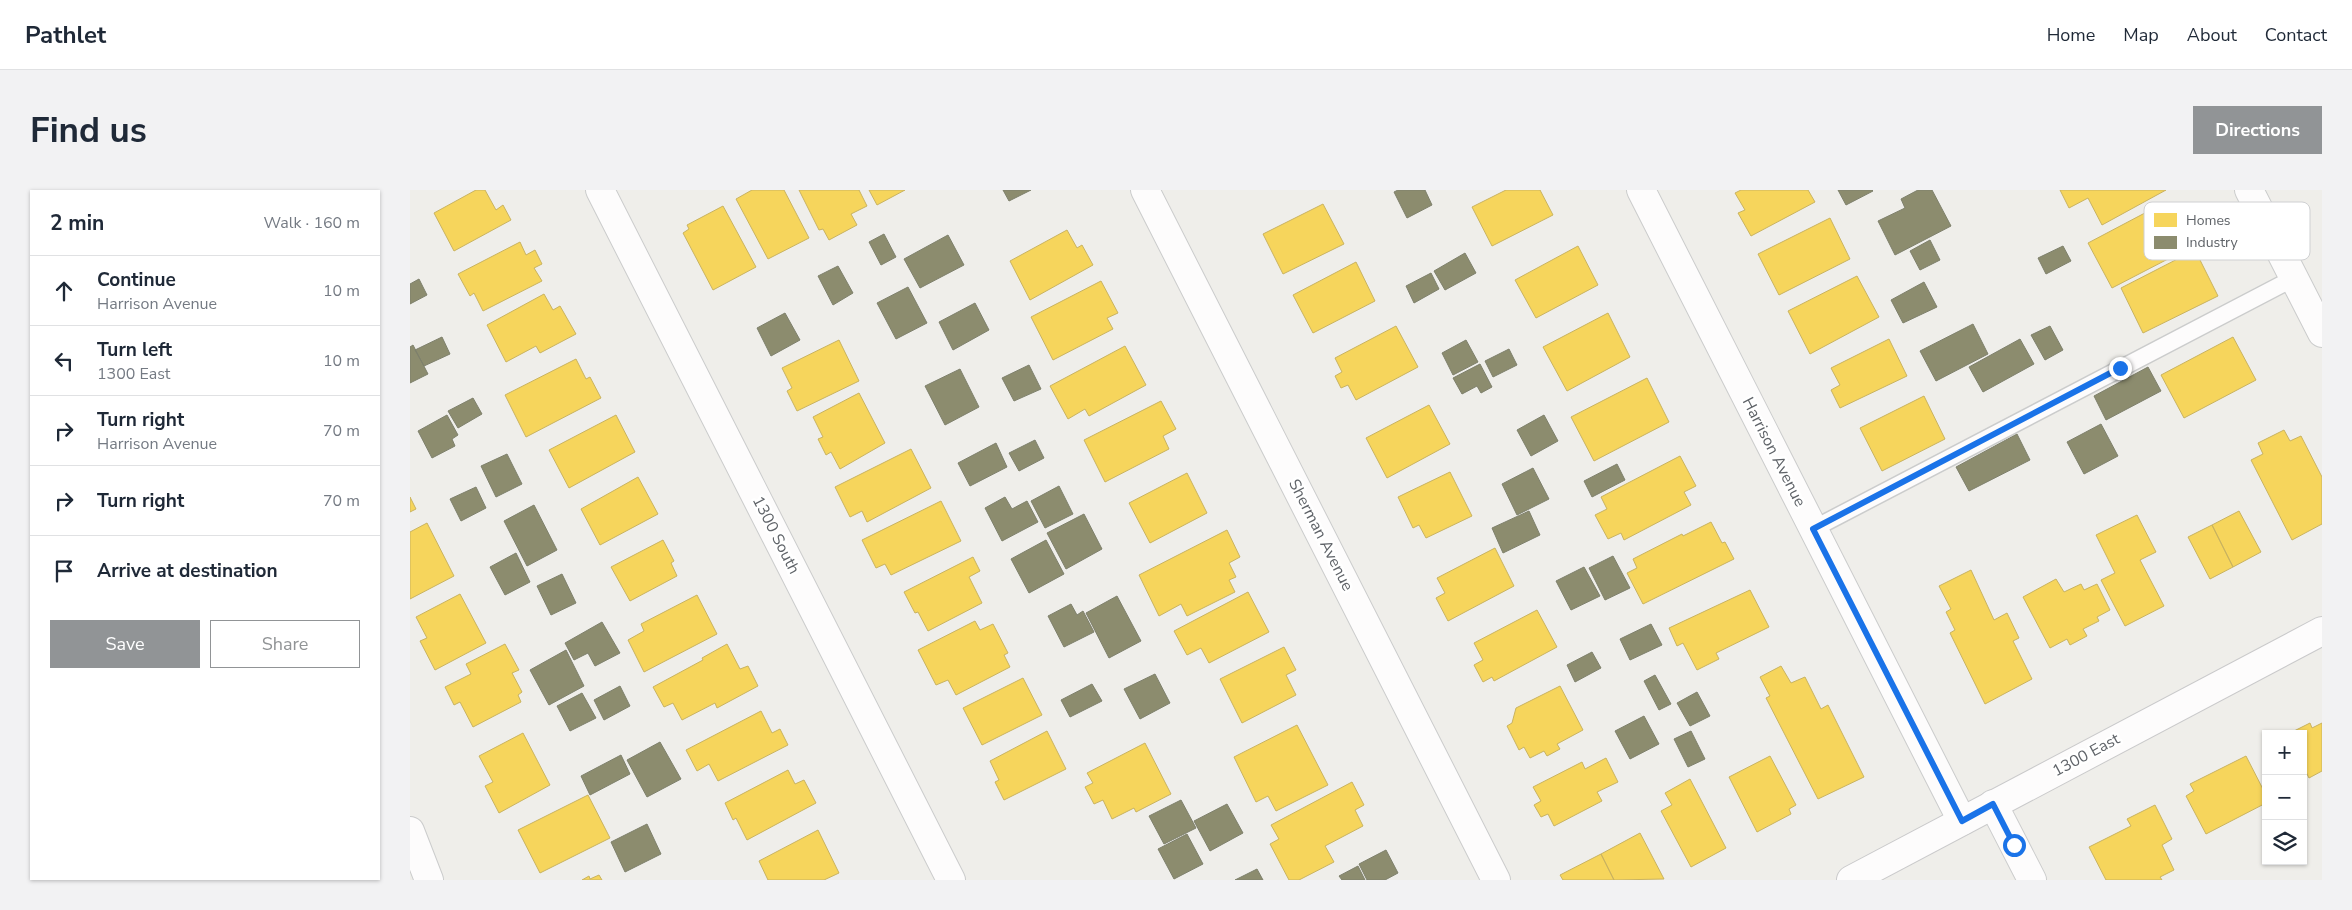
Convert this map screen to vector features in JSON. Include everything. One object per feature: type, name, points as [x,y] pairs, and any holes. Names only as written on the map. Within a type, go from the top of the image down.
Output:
[{"type":"street","name":"1300 South","points":[[600,190],[951,880]]},
{"type":"street","name":"Sherman Avenue","points":[[1145,190],[1496,880]]},
{"type":"street","name":"Harrison Avenue","points":[[1641,190],[1962,821]]},
{"type":"street","points":[[2249,190],[2255,202]]},
{"type":"street","points":[[2285,260],[2322,333]]},
{"type":"street","name":"1300 East","points":[[1851,880],[2322,631]]},
{"type":"street","points":[[1993,804],[2032,880]]},
{"type":"street","points":[[410,831],[429,880]]},
{"type":"lane","points":[[1813,529],[2294,278]]},
{"type":"building: Homes","points":[[476,190],[485,190],[496,210],[503,205],[511,220],[454,251],[434,213]]},
{"type":"building: Homes","points":[[752,190],[784,190],[809,238],[768,259],[736,199]]},
{"type":"building: Homes","points":[[799,190],[859,190],[867,206],[851,214],[857,225],[829,240],[823,229],[819,230]]},
{"type":"building: Homes","points":[[869,190],[905,190],[877,205]]},
{"type":"building: Homes","points":[[1506,190],[1540,190],[1553,215],[1492,246],[1472,207]]},
{"type":"building: Homes","points":[[1741,190],[1808,190],[1815,202],[1751,236],[1738,213],[1745,210],[1735,193]]},
{"type":"building: Homes","points":[[2060,190],[2166,190],[2102,225],[2088,198],[2069,208]]},
{"type":"building: Homes","points":[[1323,204],[1344,244],[1283,274],[1263,234]]},
{"type":"building: Homes","points":[[723,206],[756,267],[713,290],[683,233],[689,229],[687,225]]},
{"type":"building: Homes","points":[[2144,213],[2144,260],[2166,260],[2112,288],[2088,243]]},
{"type":"building: Homes","points":[[1830,218],[1850,259],[1779,295],[1758,254]]},
{"type":"building: Homes","points":[[1067,230],[1077,248],[1082,245],[1093,265],[1030,300],[1010,261]]},
{"type":"building: Homes","points":[[520,242],[526,255],[535,250],[542,264],[534,268],[542,281],[483,311],[474,293],[470,296],[458,274]]},
{"type":"building: Homes","points":[[1578,246],[1598,285],[1536,318],[1515,280]]},
{"type":"building: Homes","points":[[2176,260],[2200,260],[2218,296],[2143,333],[2121,288]]},
{"type":"building: Homes","points":[[1356,262],[1375,301],[1313,333],[1293,295]]},
{"type":"building: Homes","points":[[1857,276],[1879,317],[1810,354],[1788,311]]},
{"type":"building: Homes","points":[[1101,281],[1118,313],[1107,318],[1113,329],[1053,360],[1031,317]]},
{"type":"building: Homes","points":[[544,294],[553,310],[560,306],[576,334],[540,353],[536,346],[506,362],[487,325]]},
{"type":"building: Homes","points":[[1608,313],[1630,357],[1567,391],[1543,347]]},
{"type":"building: Homes","points":[[1396,326],[1418,367],[1356,400],[1348,385],[1341,388],[1335,376],[1342,372],[1335,358]]},
{"type":"building: Homes","points":[[2233,337],[2256,380],[2184,418],[2161,375]]},
{"type":"building: Homes","points":[[1889,339],[1907,376],[1840,408],[1831,390],[1840,385],[1831,368]]},
{"type":"building: Homes","points":[[839,340],[859,381],[797,411],[787,391],[792,388],[782,368]]},
{"type":"building: Homes","points":[[1125,346],[1146,385],[1089,416],[1085,409],[1068,419],[1050,386]]},
{"type":"building: Homes","points":[[576,359],[586,379],[590,377],[601,398],[526,437],[505,395]]},
{"type":"building: Homes","points":[[1647,378],[1669,422],[1594,461],[1571,417]]},
{"type":"building: Homes","points":[[859,393],[885,443],[840,469],[831,452],[826,455],[818,439],[823,437],[813,417]]},
{"type":"building: Homes","points":[[1924,396],[1945,439],[1882,471],[1860,428]]},
{"type":"building: Homes","points":[[1161,401],[1176,429],[1163,436],[1169,449],[1105,482],[1084,440]]},
{"type":"building: Homes","points":[[1429,405],[1450,444],[1387,478],[1366,438]]},
{"type":"building: Homes","points":[[616,415],[635,452],[569,488],[549,450]]},
{"type":"building: Homes","points":[[2284,430],[2290,441],[2301,436],[2322,477],[2322,524],[2292,540],[2251,460],[2263,454],[2258,443]]},
{"type":"building: Homes","points":[[911,449],[931,488],[867,522],[862,511],[850,517],[835,487]]},
{"type":"building: Homes","points":[[1680,456],[1696,486],[1684,492],[1691,505],[1624,540],[1621,533],[1608,539],[1595,515],[1607,509],[1601,497]]},
{"type":"building: Homes","points":[[1450,472],[1472,516],[1426,538],[1419,525],[1413,528],[1398,497]]},
{"type":"building: Homes","points":[[1187,473],[1207,513],[1150,543],[1129,503]]},
{"type":"building: Homes","points":[[638,477],[658,514],[600,545],[581,509]]},
{"type":"building: Homes","points":[[410,497],[416,509],[410,512]]},
{"type":"building: Homes","points":[[941,501],[961,541],[891,575],[885,564],[876,568],[862,540]]},
{"type":"building: Homes","points":[[2239,511],[2261,552],[2233,567],[2212,525]]},
{"type":"building: Homes","points":[[2137,515],[2156,552],[2140,560],[2164,606],[2125,626],[2101,580],[2115,573],[2096,535]]},
{"type":"building: Homes","points":[[1711,522],[1722,543],[1725,542],[1734,559],[1643,604],[1627,573],[1637,568],[1633,559],[1682,534],[1683,536]]},
{"type":"building: Homes","points":[[427,523],[454,576],[410,599],[410,532]]},
{"type":"building: Homes","points":[[2212,525],[2233,567],[2210,579],[2188,537]]},
{"type":"building: Homes","points":[[1227,530],[1240,557],[1229,563],[1236,577],[1229,580],[1235,592],[1187,616],[1181,604],[1159,616],[1139,575]]},
{"type":"building: Homes","points":[[663,540],[674,561],[671,563],[677,576],[630,601],[611,567]]},
{"type":"building: Homes","points":[[1495,548],[1514,586],[1448,621],[1436,598],[1445,593],[1437,578]]},
{"type":"building: Homes","points":[[973,557],[980,571],[969,577],[982,603],[928,631],[918,612],[915,613],[904,592]]},
{"type":"building: Homes","points":[[1971,570],[1994,620],[2007,613],[2019,638],[2013,641],[2032,679],[1985,704],[1950,633],[1955,630],[1946,612],[1951,609],[1939,586]]},
{"type":"building: Homes","points":[[2056,579],[2064,592],[2081,584],[2084,590],[2097,584],[2110,610],[2097,617],[2099,621],[2083,629],[2087,636],[2070,645],[2067,639],[2050,648],[2023,597]]},
{"type":"building: Homes","points":[[1750,590],[1769,627],[1716,653],[1719,659],[1697,670],[1683,643],[1677,646],[1669,628]]},
{"type":"building: Homes","points":[[1248,592],[1269,632],[1209,663],[1201,648],[1187,655],[1174,631]]},
{"type":"building: Homes","points":[[460,594],[486,643],[435,670],[420,641],[427,638],[416,617]]},
{"type":"building: Homes","points":[[697,595],[717,634],[644,672],[628,640],[644,631],[641,624]]},
{"type":"building: Homes","points":[[1537,610],[1557,647],[1494,681],[1492,677],[1483,682],[1474,665],[1483,660],[1474,643]]},
{"type":"building: Homes","points":[[975,621],[980,630],[993,624],[1008,653],[1004,655],[1010,667],[956,695],[948,680],[936,685],[918,650]]},
{"type":"building: Homes","points":[[505,644],[519,670],[512,673],[522,692],[518,695],[521,702],[473,727],[460,702],[454,705],[445,687],[471,674],[466,664]]},
{"type":"building: Homes","points":[[727,644],[740,669],[748,666],[758,686],[717,708],[715,703],[682,720],[673,703],[664,707],[653,687],[703,660],[702,658]]},
{"type":"building: Homes","points":[[1284,647],[1296,670],[1286,675],[1296,695],[1242,723],[1220,679]]},
{"type":"building: Homes","points":[[1781,666],[1791,683],[1805,677],[1821,709],[1828,705],[1864,777],[1818,799],[1766,698],[1770,696],[1760,677]]},
{"type":"building: Homes","points":[[1023,678],[1042,715],[982,745],[963,708]]},
{"type":"building: Homes","points":[[1560,686],[1583,730],[1557,744],[1560,749],[1547,756],[1544,751],[1530,758],[1524,747],[1519,750],[1507,726],[1512,723],[1516,708]]},
{"type":"building: Homes","points":[[761,711],[772,733],[780,729],[788,745],[718,781],[709,764],[697,771],[686,750]]},
{"type":"building: Homes","points":[[2310,723],[2312,728],[2322,723],[2322,771],[2309,778],[2307,774],[2307,730],[2296,730]]},
{"type":"building: Homes","points":[[1297,725],[1328,785],[1276,811],[1268,796],[1256,802],[1234,757]]},
{"type":"building: Homes","points":[[1047,731],[1066,769],[1004,800],[995,782],[999,780],[990,761]]},
{"type":"building: Homes","points":[[523,733],[550,785],[499,813],[485,786],[493,782],[479,756]]},
{"type":"building: Homes","points":[[1145,743],[1171,794],[1136,812],[1134,808],[1112,819],[1103,800],[1094,804],[1085,787],[1093,783],[1087,773]]},
{"type":"building: Homes","points":[[1770,756],[1796,805],[1789,809],[1791,814],[1757,832],[1729,777]]},
{"type":"building: Homes","points":[[2246,756],[2262,787],[2262,805],[2206,834],[2186,796],[2194,791],[2190,784]]},
{"type":"building: Homes","points":[[1606,758],[1618,782],[1597,792],[1602,801],[1554,826],[1548,814],[1541,817],[1534,805],[1541,801],[1533,787],[1582,762],[1585,769]]},
{"type":"building: Homes","points":[[788,770],[795,784],[804,780],[816,803],[747,840],[736,818],[733,820],[725,803]]},
{"type":"building: Homes","points":[[1690,779],[1726,848],[1691,867],[1661,811],[1672,805],[1665,793]]},
{"type":"building: Homes","points":[[1352,782],[1364,805],[1355,810],[1363,826],[1325,846],[1334,862],[1299,880],[1289,880],[1270,844],[1279,839],[1271,825]]},
{"type":"building: Homes","points":[[588,795],[610,838],[540,873],[518,830]]},
{"type":"building: Homes","points":[[2155,805],[2172,839],[2162,845],[2174,870],[2160,877],[2162,880],[2106,880],[2089,847],[2131,826],[2127,819]]},
{"type":"building: Homes","points":[[818,830],[839,873],[824,880],[768,880],[759,861]]},
{"type":"building: Homes","points":[[1640,833],[1664,879],[1614,880],[1601,854]]},
{"type":"building: Homes","points":[[1601,854],[1614,880],[1563,880],[1560,875]]},
{"type":"building: Homes","points":[[599,875],[602,880],[582,880],[589,876],[590,879]]},
{"type":"building: Industry","points":[[1003,190],[1031,190],[1009,201]]},
{"type":"building: Industry","points":[[1398,190],[1425,190],[1432,205],[1407,218],[1394,192]]},
{"type":"building: Industry","points":[[1838,190],[1872,190],[1873,191],[1846,205]]},
{"type":"building: Industry","points":[[1918,190],[1932,190],[1951,226],[1895,255],[1878,221],[1905,208],[1901,199]]},
{"type":"building: Industry","points":[[884,234],[896,257],[881,265],[869,242]]},
{"type":"building: Industry","points":[[948,235],[964,265],[920,288],[904,259]]},
{"type":"building: Industry","points":[[1930,240],[1940,260],[1920,270],[1910,251]]},
{"type":"building: Industry","points":[[2063,246],[2071,261],[2046,274],[2038,258]]},
{"type":"building: Industry","points":[[1465,253],[1476,273],[1445,290],[1434,271]]},
{"type":"building: Industry","points":[[838,266],[853,293],[833,305],[818,276]]},
{"type":"building: Industry","points":[[1431,273],[1439,289],[1414,303],[1406,286]]},
{"type":"building: Industry","points":[[419,279],[427,295],[410,304],[410,284]]},
{"type":"building: Industry","points":[[1924,282],[1937,307],[1903,323],[1891,300]]},
{"type":"building: Industry","points":[[908,287],[927,323],[896,339],[877,303]]},
{"type":"building: Industry","points":[[975,303],[989,330],[953,350],[939,322]]},
{"type":"building: Industry","points":[[785,313],[800,340],[771,356],[757,328]]},
{"type":"building: Industry","points":[[1973,324],[1988,354],[1936,381],[1920,351]]},
{"type":"building: Industry","points":[[2050,326],[2063,350],[2045,360],[2031,335]]},
{"type":"building: Industry","points":[[442,337],[450,354],[424,366],[415,350]]},
{"type":"building: Industry","points":[[2020,339],[2034,364],[1983,392],[1969,367]]},
{"type":"building: Industry","points":[[1466,340],[1478,362],[1453,375],[1442,353]]},
{"type":"building: Industry","points":[[413,345],[428,374],[410,383],[410,347]]},
{"type":"building: Industry","points":[[1509,349],[1517,365],[1493,377],[1485,361]]},
{"type":"building: Industry","points":[[1480,364],[1492,387],[1481,393],[1477,386],[1462,394],[1453,378]]},
{"type":"building: Industry","points":[[1029,365],[1041,389],[1014,401],[1002,378]]},
{"type":"building: Industry","points":[[2148,367],[2161,391],[2106,420],[2094,396]]},
{"type":"building: Industry","points":[[960,369],[979,407],[945,425],[925,386]]},
{"type":"building: Industry","points":[[473,398],[482,414],[458,428],[448,411]]},
{"type":"building: Industry","points":[[447,415],[458,435],[452,439],[455,446],[432,458],[418,431]]},
{"type":"building: Industry","points":[[1544,415],[1558,441],[1531,456],[1517,430]]},
{"type":"building: Industry","points":[[2101,424],[2118,456],[2084,474],[2067,442]]},
{"type":"building: Industry","points":[[2017,434],[2030,460],[1969,491],[1956,467]]},
{"type":"building: Industry","points":[[1035,440],[1044,458],[1019,471],[1009,453]]},
{"type":"building: Industry","points":[[996,443],[1007,467],[970,486],[958,463]]},
{"type":"building: Industry","points":[[507,454],[522,484],[496,497],[481,466]]},
{"type":"building: Industry","points":[[1617,464],[1625,480],[1592,497],[1584,481]]},
{"type":"building: Industry","points":[[1533,468],[1549,499],[1517,515],[1502,484]]},
{"type":"building: Industry","points":[[1059,486],[1073,514],[1045,528],[1031,501]]},
{"type":"building: Industry","points":[[476,487],[486,508],[461,521],[450,499]]},
{"type":"building: Industry","points":[[1005,497],[1012,509],[1027,501],[1038,522],[1002,541],[985,508]]},
{"type":"building: Industry","points":[[534,505],[557,550],[527,566],[504,521]]},
{"type":"building: Industry","points":[[1529,511],[1540,535],[1503,553],[1492,528]]},
{"type":"building: Industry","points":[[1084,514],[1102,549],[1066,569],[1047,533]]},
{"type":"building: Industry","points":[[1046,540],[1064,574],[1029,593],[1011,559]]},
{"type":"building: Industry","points":[[516,553],[530,582],[505,595],[490,567]]},
{"type":"building: Industry","points":[[1613,556],[1630,588],[1605,600],[1589,568]]},
{"type":"building: Industry","points":[[1584,567],[1600,596],[1571,610],[1556,581]]},
{"type":"building: Industry","points":[[562,574],[576,603],[551,615],[537,586]]},
{"type":"building: Industry","points":[[1117,596],[1141,641],[1109,658],[1086,613]]},
{"type":"building: Industry","points":[[1071,604],[1077,615],[1083,611],[1094,632],[1064,647],[1048,616]]},
{"type":"building: Industry","points":[[602,622],[620,653],[595,666],[588,653],[574,660],[565,643]]},
{"type":"building: Industry","points":[[1651,624],[1662,645],[1630,660],[1620,639]]},
{"type":"building: Industry","points":[[566,650],[584,686],[549,705],[530,670]]},
{"type":"building: Industry","points":[[1592,652],[1601,668],[1575,682],[1567,665]]},
{"type":"building: Industry","points":[[1155,674],[1170,703],[1140,719],[1124,689]]},
{"type":"building: Industry","points":[[1655,675],[1671,704],[1659,710],[1644,681]]},
{"type":"building: Industry","points":[[1092,684],[1102,701],[1070,717],[1061,700]]},
{"type":"building: Industry","points":[[620,686],[630,706],[604,720],[594,700]]},
{"type":"building: Industry","points":[[1697,692],[1710,716],[1690,726],[1677,703]]},
{"type":"building: Industry","points":[[582,693],[596,718],[570,731],[557,706]]},
{"type":"building: Industry","points":[[1644,716],[1659,744],[1630,759],[1615,731]]},
{"type":"building: Industry","points":[[1691,731],[1705,759],[1688,767],[1674,739]]},
{"type":"building: Industry","points":[[660,742],[681,779],[647,797],[627,760]]},
{"type":"building: Industry","points":[[621,755],[630,774],[590,795],[581,776]]},
{"type":"building: Industry","points":[[1181,800],[1196,828],[1164,844],[1149,816]]},
{"type":"building: Industry","points":[[1227,804],[1243,833],[1210,851],[1194,821]]},
{"type":"building: Industry","points":[[647,824],[661,854],[625,872],[611,842]]},
{"type":"building: Industry","points":[[1187,834],[1203,864],[1174,879],[1158,849]]},
{"type":"building: Industry","points":[[1386,850],[1398,873],[1385,880],[1367,880],[1359,864]]},
{"type":"building: Industry","points":[[1358,866],[1365,880],[1342,880],[1339,876]]},
{"type":"building: Industry","points":[[1257,869],[1263,880],[1235,880]]},
{"type":"route","points":[[2014,845],[1993,804],[1962,821],[1813,529],[2120,368]]}]
